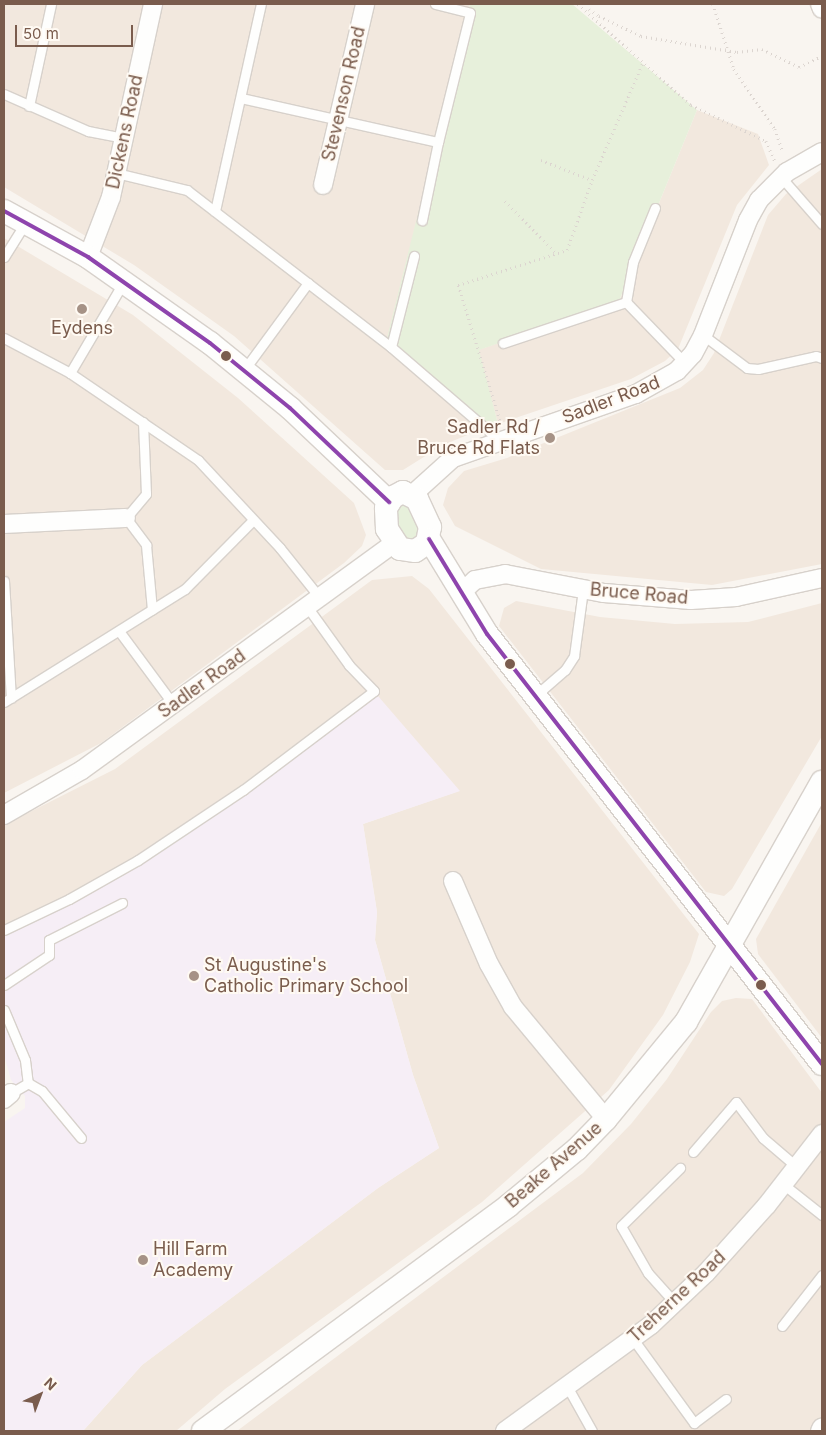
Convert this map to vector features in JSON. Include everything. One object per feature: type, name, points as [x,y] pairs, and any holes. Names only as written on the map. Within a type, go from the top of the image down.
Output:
[{"type":"street","name":"Dickens Road","points":[[88,257],[111,197],[153,4]]},
{"type":"street","name":"Stevenson Road","points":[[323,185],[366,4]]},
{"type":"street","points":[[820,4],[822,9]]},
{"type":"street","name":"Sadler Road","points":[[412,495],[443,465],[502,439],[636,394],[663,381],[686,363],[703,335],[748,220],[759,200],[781,177],[822,152]]},
{"type":"street","points":[[4,211],[88,257],[124,281],[244,370],[290,408],[389,502]]},
{"type":"street","points":[[429,539],[415,551],[403,550],[394,543],[386,522],[389,502],[403,492],[412,495],[428,518],[429,539],[487,634],[822,1064]]},
{"type":"street","points":[[4,524],[126,518]]},
{"type":"street","name":"Sadler Road","points":[[4,815],[82,770],[394,543]]},
{"type":"street","name":"Bruce Road","points":[[461,593],[475,580],[505,574],[583,589],[648,598],[691,600],[736,597],[822,578]]},
{"type":"street","name":"Beake Avenue","points":[[203,1431],[508,1206],[576,1149],[606,1119],[686,1022],[822,782]]},
{"type":"street","points":[[453,881],[489,964],[513,1008],[606,1119]]},
{"type":"street","name":"Treherne Road","points":[[505,1431],[568,1388],[633,1339],[675,1303],[712,1266],[784,1184],[822,1134]]},
{"type":"street","points":[[820,1431],[822,1427]]},
{"type":"lane","points":[[29,106],[51,4]]},
{"type":"lane","points":[[215,211],[261,4]]},
{"type":"lane","points":[[422,220],[438,142],[471,8],[435,4]]},
{"type":"lane","points":[[4,94],[88,131],[124,138]]},
{"type":"lane","points":[[240,98],[438,142]]},
{"type":"lane","points":[[116,173],[187,190],[391,347],[502,439]]},
{"type":"lane","points":[[781,177],[822,224]]},
{"type":"lane","points":[[626,302],[633,262],[655,208]]},
{"type":"lane","points":[[4,257],[25,223]]},
{"type":"lane","points":[[391,347],[414,256]]},
{"type":"lane","points":[[70,374],[124,281]]},
{"type":"lane","points":[[244,370],[308,283]]},
{"type":"lane","points":[[503,343],[626,302]]},
{"type":"lane","points":[[626,302],[686,363]]},
{"type":"lane","points":[[703,335],[746,368],[758,369],[816,356],[822,358]]},
{"type":"lane","points":[[4,338],[70,374],[198,460],[254,520],[314,603],[349,665],[374,691],[243,790],[138,860],[69,899],[4,930]]},
{"type":"lane","points":[[143,422],[146,494],[126,518],[146,545],[152,610]]},
{"type":"lane","points":[[7,700],[185,589],[254,520]]},
{"type":"lane","points":[[4,581],[7,700]]},
{"type":"lane","points":[[534,696],[565,670],[574,656],[583,589]]},
{"type":"lane","points":[[119,631],[173,704]]},
{"type":"lane","points":[[4,985],[49,955],[49,940],[122,903]]},
{"type":"lane","points":[[4,1010],[25,1060],[28,1083]]},
{"type":"lane","points":[[7,1096],[28,1083]]},
{"type":"lane","points":[[28,1083],[42,1091],[81,1138]]},
{"type":"lane","points":[[693,1152],[736,1102],[763,1138],[796,1167]]},
{"type":"lane","points":[[675,1303],[648,1273],[620,1226],[680,1168]]},
{"type":"lane","points":[[784,1184],[822,1214]]},
{"type":"lane","points":[[782,1326],[822,1275]]},
{"type":"lane","points":[[633,1339],[694,1423],[726,1398]]},
{"type":"lane","points":[[568,1388],[592,1431]]},
{"type":"path","points":[[578,4],[691,105],[766,141],[781,177]]},
{"type":"path","points":[[590,4],[589,9],[599,16],[642,36],[727,51],[762,49],[799,67],[822,56]]},
{"type":"path","points":[[714,4],[722,23],[727,51],[734,69],[775,129],[783,152]]},
{"type":"path","points":[[502,439],[458,285],[568,250],[592,180],[643,62]]},
{"type":"path","points":[[541,160],[592,180]]},
{"type":"path","points":[[505,200],[557,254]]},
{"type":"shaded area","points":[[4,4],[470,4],[440,120],[482,429],[443,445],[403,470],[385,470],[234,336],[134,265],[4,187]]},
{"type":"shaded area","points":[[697,110],[758,134],[769,165],[737,205],[678,349],[665,361],[631,379],[498,424],[478,350],[619,301]]},
{"type":"shaded area","points":[[822,169],[822,564],[712,585],[541,569],[455,526],[443,505],[448,488],[464,471],[507,458],[680,388],[703,370],[714,353],[768,215],[786,194]]},
{"type":"shaded area","points":[[4,238],[133,315],[238,398],[354,503],[366,535],[362,546],[344,563],[101,743],[4,793]]},
{"type":"shaded area","points":[[412,576],[429,589],[699,934],[690,962],[663,1015],[609,1090],[482,1202],[225,1389],[176,1431],[83,1431],[142,1365],[378,1188],[439,1148],[413,1075],[375,940],[377,912],[363,824],[459,791],[224,809],[134,867],[82,896],[4,932],[4,825],[115,769],[372,580]]},
{"type":"shaded area","points":[[516,601],[600,617],[675,624],[748,622],[822,603],[822,736],[732,889],[724,896],[706,892],[499,626],[504,608]]},
{"type":"shaded area","name":"St Augustine's Catholic Primary School","points":[[378,696],[460,791],[363,824],[377,912],[375,940],[413,1075],[439,1148],[378,1188],[142,1365],[83,1431],[4,1431],[4,1122],[25,1108],[25,1096],[11,1080],[4,1055],[4,932],[82,896],[157,853]]},
{"type":"shaded area","points":[[822,822],[822,1038],[758,954],[756,939]]},
{"type":"shaded area","points":[[736,998],[752,999],[822,1093],[822,1431],[237,1431],[583,1173],[631,1124],[667,1079],[711,1012],[722,1001]]},
{"type":"green space","points":[[470,4],[572,4],[697,110],[619,301],[479,350],[498,424],[482,429],[385,346]]},
{"type":"green space","points":[[406,501],[420,533],[414,541],[402,539],[395,516],[398,504]]},
{"type":"transit line","points":[[4,211],[88,257],[210,343],[290,408],[389,502]]},
{"type":"transit line","points":[[429,539],[487,634],[822,1064]]},
{"type":"place","name":"Eydens","points":[[82,309]]},
{"type":"place","name":"Sadler Rd / Bruce Rd Flats","points":[[550,438]]},
{"type":"place","name":"St Augustine's Catholic Primary School","points":[[194,976]]},
{"type":"place","name":"Hill Farm Academy","points":[[143,1260]]}]
